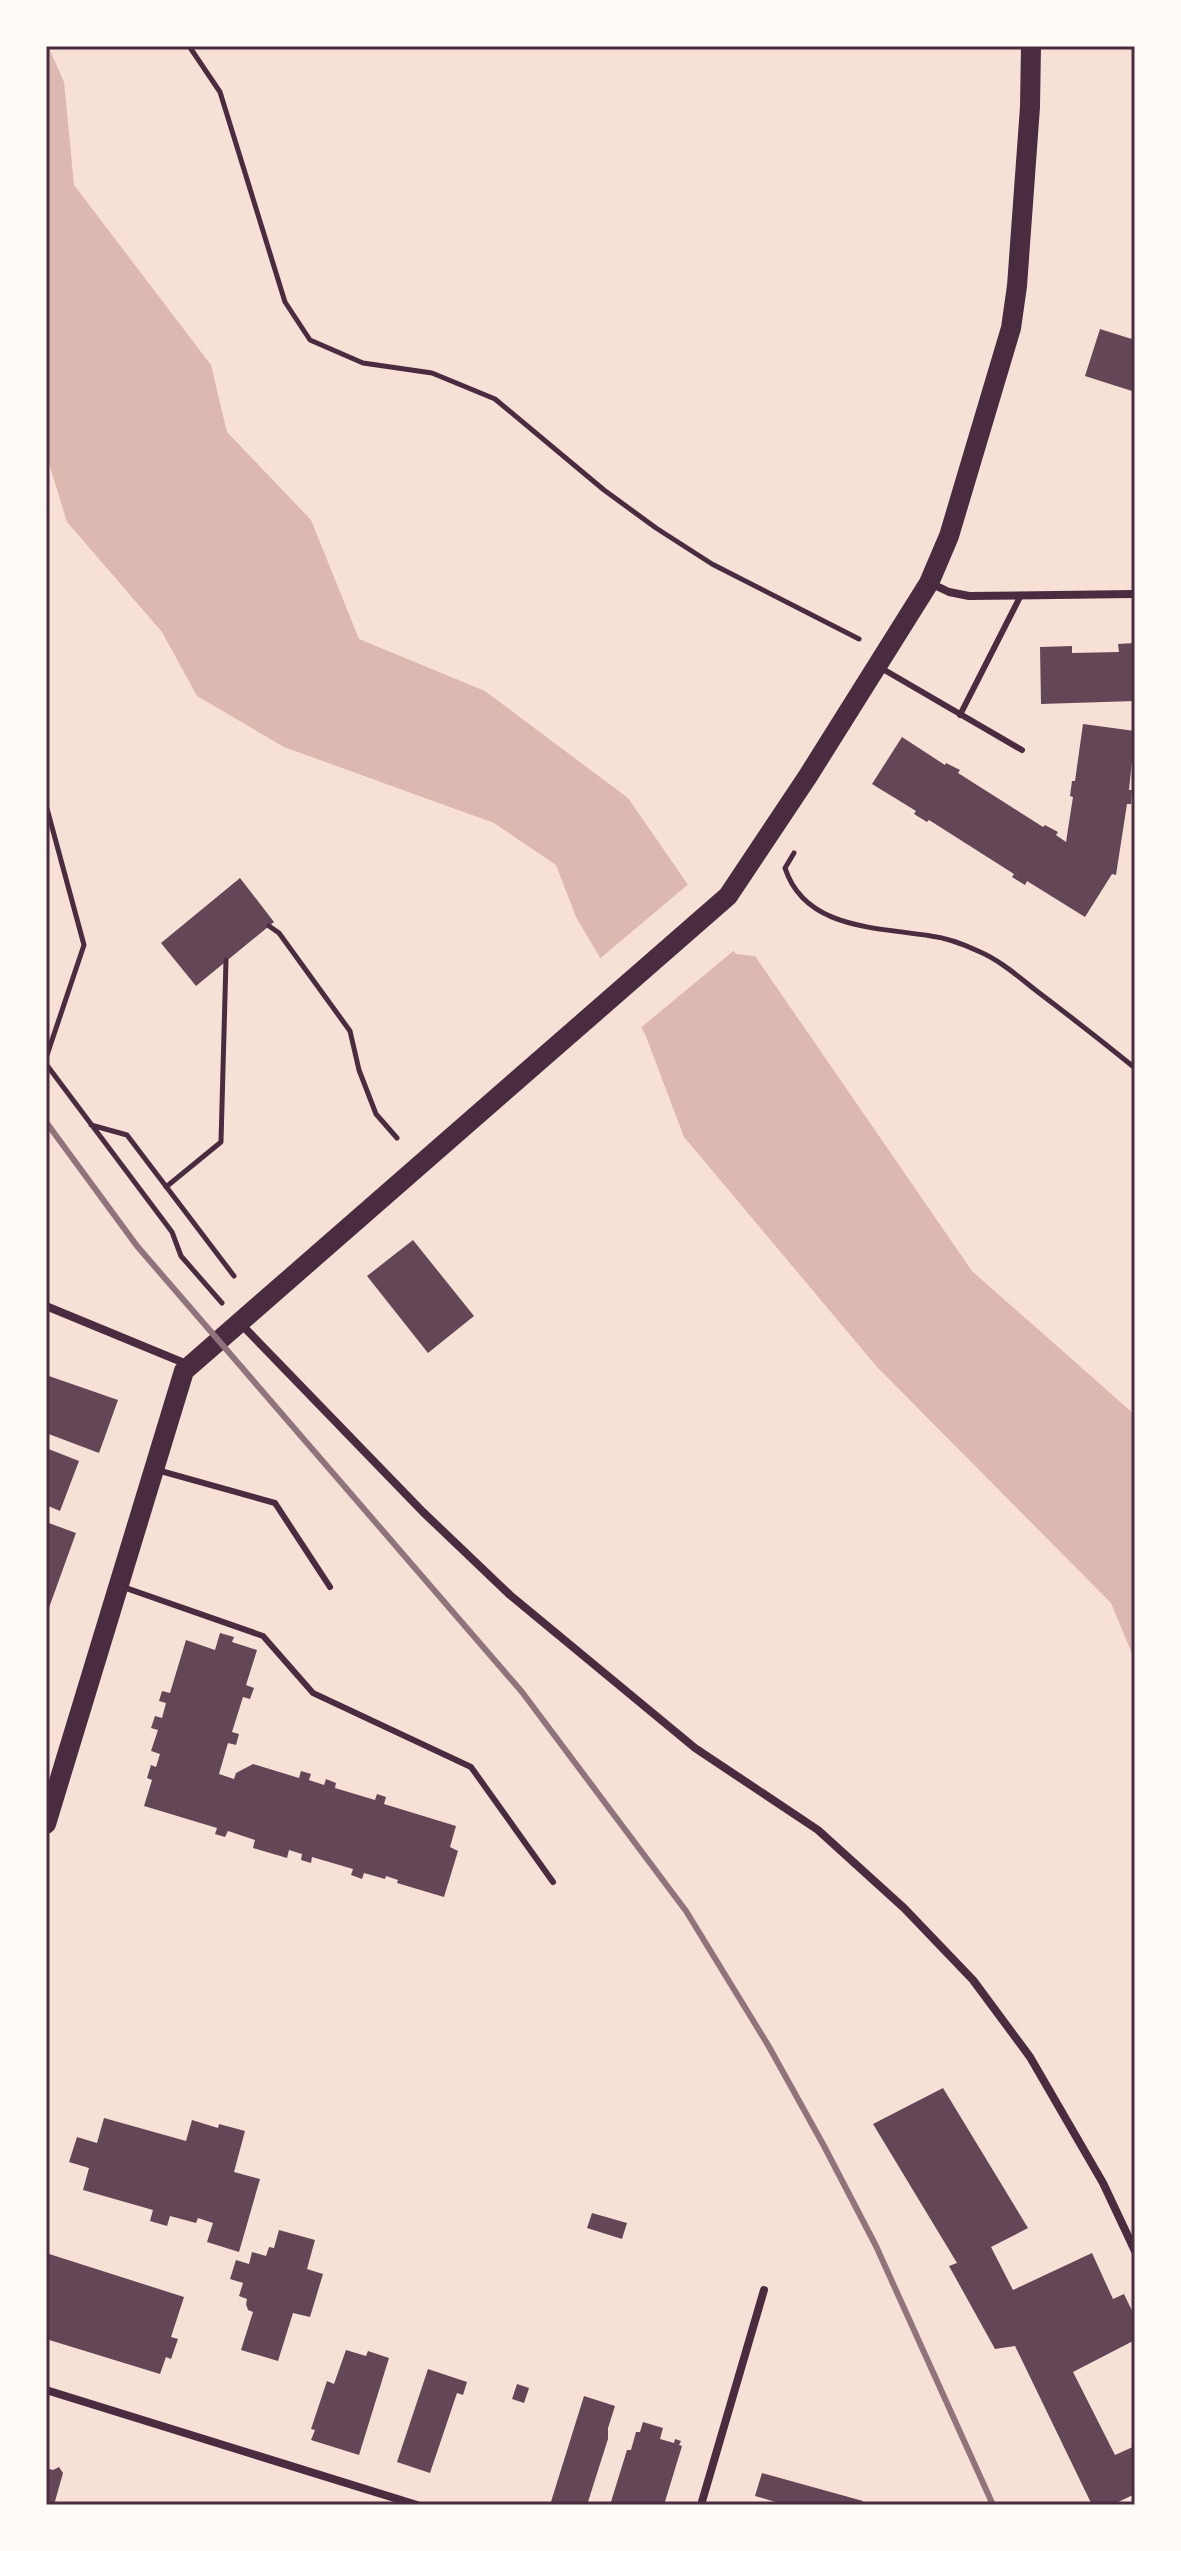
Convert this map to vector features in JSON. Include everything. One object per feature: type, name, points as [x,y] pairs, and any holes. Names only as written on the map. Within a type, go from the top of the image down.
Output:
[{"type":"main road","points":[[46,1824],[181,1377],[189,1365],[717,908],[750,867],[929,583],[949,536],[1011,328],[1030,107],[1031,46]]},
{"type":"street","points":[[929,583],[969,596],[1135,594]]},
{"type":"street","points":[[46,1306],[189,1365]]},
{"type":"street","points":[[239,1321],[423,1512],[510,1595],[695,1748],[818,1830],[904,1908],[973,1980],[1030,2057],[1103,2183],[1135,2251]]},
{"type":"street","points":[[701,2505],[764,2290]]},
{"type":"street","points":[[46,2390],[417,2505]]},
{"type":"lane","points":[[960,715],[1021,595]]},
{"type":"lane","points":[[878,666],[1022,750]]},
{"type":"lane","points":[[153,1469],[275,1503],[330,1587]]},
{"type":"lane","points":[[119,1585],[263,1636],[313,1693],[471,1767],[553,1882]]},
{"type":"path","points":[[189,46],[220,92],[285,302],[310,340],[363,363],[432,373],[495,399],[604,490],[656,528],[712,564],[859,639]]},
{"type":"path","points":[[46,805],[84,945],[46,1061],[90,1125],[172,1232],[181,1256],[239,1321]]},
{"type":"path","points":[[785,868],[797,894],[827,915],[860,925],[931,936],[981,952],[1015,974],[1135,1068]]},
{"type":"path","points":[[269,926],[279,933],[350,1031],[359,1070],[376,1114],[397,1138]]},
{"type":"path","points":[[166,1187],[221,1142],[226,960]]},
{"type":"path","points":[[90,1125],[127,1135],[234,1276]]},
{"type":"shaded area","points":[[46,46],[64,82],[74,185],[211,365],[227,432],[311,520],[359,639],[485,691],[628,798],[736,954],[755,956],[972,1271],[1135,1415],[1135,1661],[1111,1603],[877,1367],[684,1137],[645,1034],[576,917],[556,865],[494,823],[284,747],[197,696],[162,632],[67,522],[46,454]]},
{"type":"pier","points":[[691,882],[737,948],[638,1030],[597,961]]},
{"type":"building","points":[[1100,329],[1135,340],[1135,392],[1085,376]]},
{"type":"building","points":[[1135,643],[1135,701],[1041,704],[1040,647],[1072,646],[1072,653],[1119,652],[1118,644]]},
{"type":"building","points":[[1083,724],[1135,731],[1129,790],[1132,790],[1131,804],[1127,804],[1116,875],[1112,874],[1085,917],[1027,881],[1025,885],[1012,877],[1014,874],[929,820],[927,822],[914,814],[916,811],[872,784],[902,737],[945,765],[960,770],[958,773],[1043,827],[1045,825],[1058,832],[1056,835],[1066,842],[1073,797],[1070,796],[1072,781],[1075,781]]},
{"type":"building","points":[[240,878],[274,922],[196,986],[161,943]]},
{"type":"building","points":[[413,1240],[474,1316],[428,1353],[367,1276]]},
{"type":"building","points":[[46,1375],[118,1400],[99,1453],[46,1433]]},
{"type":"building","points":[[46,1448],[79,1461],[60,1511],[46,1505]]},
{"type":"building","points":[[46,1522],[76,1533],[46,1616]]},
{"type":"building","points":[[220,1633],[234,1637],[232,1642],[257,1650],[246,1685],[254,1688],[250,1699],[243,1697],[232,1732],[239,1734],[236,1745],[228,1743],[219,1774],[234,1779],[236,1773],[253,1764],[299,1778],[301,1771],[311,1774],[309,1780],[324,1785],[326,1779],[336,1783],[335,1788],[375,1800],[377,1794],[386,1797],[384,1804],[456,1826],[450,1847],[458,1851],[444,1897],[397,1883],[398,1880],[386,1876],[385,1879],[364,1873],[362,1879],[351,1875],[353,1869],[312,1857],[311,1863],[301,1860],[302,1854],[289,1850],[287,1858],[253,1848],[255,1840],[228,1831],[225,1837],[215,1834],[217,1828],[144,1806],[152,1780],[147,1778],[151,1765],[156,1767],[160,1754],[151,1751],[158,1730],[151,1728],[155,1716],[162,1718],[166,1703],[159,1701],[162,1691],[170,1693],[186,1640],[215,1650]]},
{"type":"building","points":[[943,2088],[1028,2228],[991,2247],[1013,2290],[1092,2253],[1113,2299],[1124,2294],[1135,2317],[1135,2340],[1073,2372],[1115,2455],[1135,2446],[1135,2494],[1112,2505],[1092,2505],[1015,2346],[995,2349],[949,2266],[957,2263],[873,2124]]},
{"type":"building","points":[[104,2118],[186,2141],[192,2120],[218,2128],[219,2124],[245,2131],[234,2172],[260,2179],[239,2252],[207,2242],[213,2223],[198,2218],[196,2223],[170,2216],[167,2226],[150,2221],[153,2210],[83,2190],[89,2168],[69,2162],[77,2137],[97,2143]]},
{"type":"building","points":[[592,2213],[627,2223],[622,2239],[587,2228]]},
{"type":"building","points":[[279,2230],[315,2240],[307,2269],[323,2274],[310,2317],[293,2313],[278,2361],[241,2350],[253,2312],[248,2310],[247,2299],[239,2296],[243,2283],[230,2279],[236,2260],[249,2264],[252,2252],[266,2256],[269,2247],[274,2248]]},
{"type":"building","points":[[46,2253],[184,2297],[171,2337],[178,2339],[171,2359],[166,2357],[160,2374],[46,2339]]},
{"type":"building","points":[[346,2350],[366,2356],[368,2351],[389,2358],[359,2455],[311,2440],[315,2430],[311,2429],[327,2381],[334,2384]]},
{"type":"building","points":[[428,2369],[467,2382],[463,2395],[457,2393],[430,2473],[397,2462]]},
{"type":"building","points":[[517,2384],[529,2388],[524,2403],[512,2399]]},
{"type":"building","points":[[584,2396],[615,2406],[608,2439],[587,2505],[550,2505]]},
{"type":"building","points":[[643,2422],[663,2428],[660,2439],[674,2443],[675,2439],[681,2441],[664,2505],[610,2505],[627,2450],[631,2450],[636,2432],[640,2432]]},
{"type":"building","points":[[59,2467],[63,2473],[54,2505],[46,2505],[46,2468],[53,2470]]},
{"type":"building","points":[[762,2473],[863,2501],[862,2505],[786,2505],[755,2496]]},
{"type":"railway","points":[[46,1122],[137,1246],[522,1692],[686,1911],[768,2045],[876,2246],[993,2505]]}]
